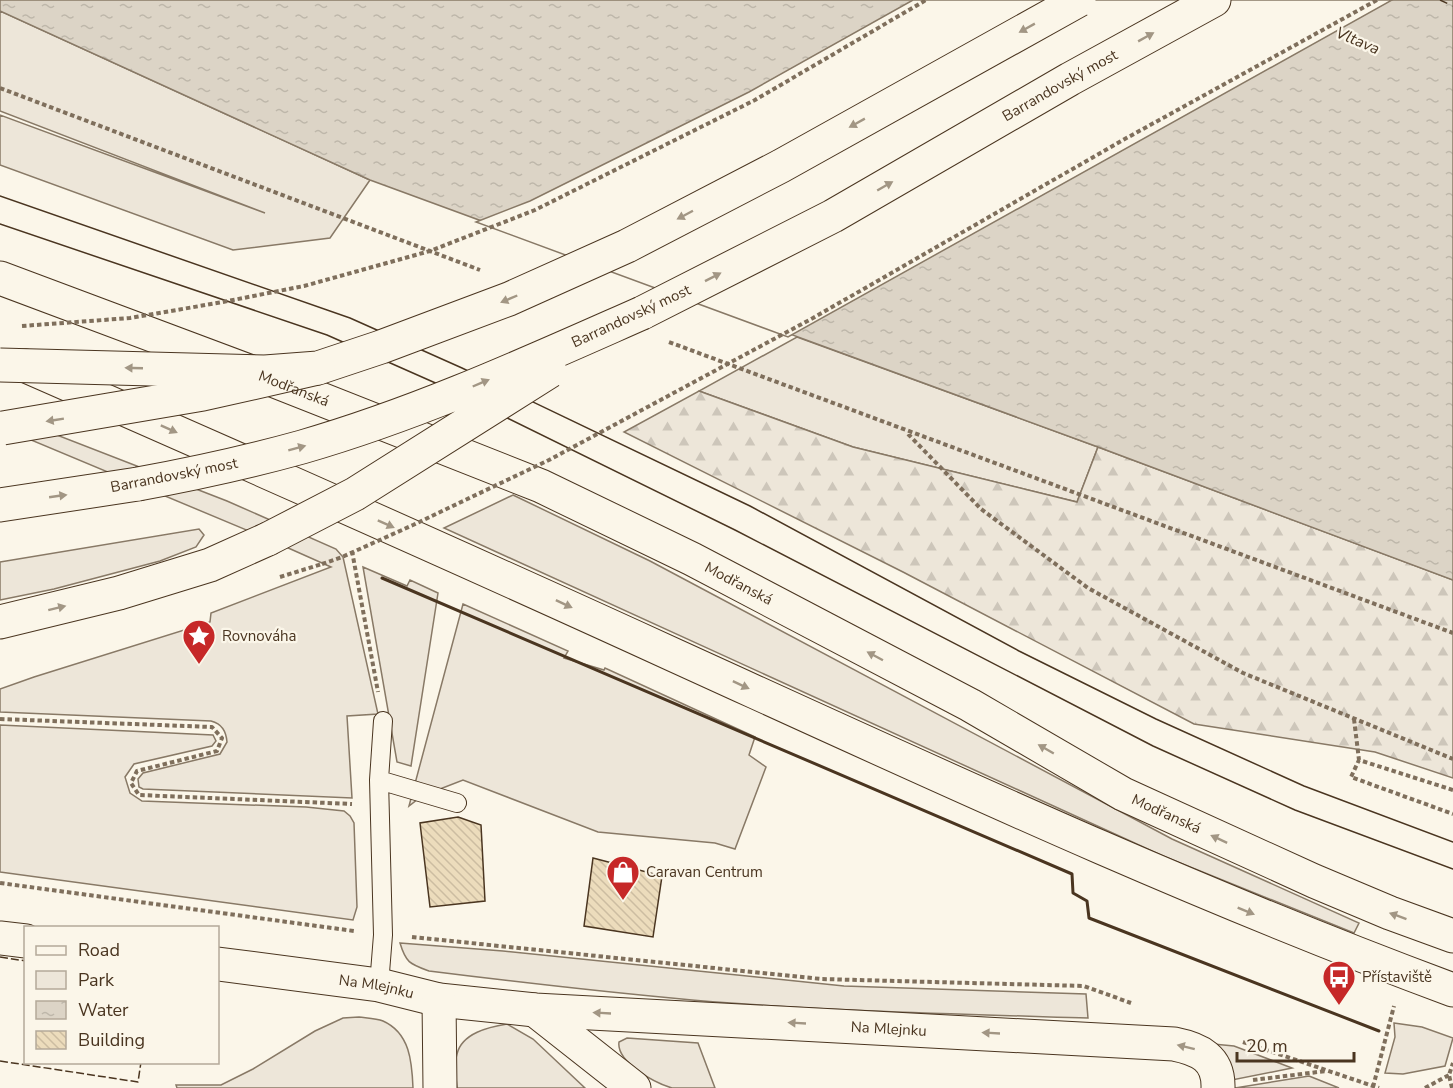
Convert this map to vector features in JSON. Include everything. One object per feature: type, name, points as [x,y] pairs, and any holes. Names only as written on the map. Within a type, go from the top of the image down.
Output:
[{"type":"main road","points":[[3,428],[203,394],[318,368],[381,348],[509,299],[627,246],[781,165],[1079,0]]},
{"type":"main road","name":"Barrandovský most","points":[[0,505],[198,473],[304,446],[651,326],[833,216],[1070,79],[1214,0]]},
{"type":"main road","name":"Modřanská","points":[[0,278],[270,379],[540,486],[692,559],[970,705],[1123,794],[1314,881],[1453,936]]},
{"type":"main road","points":[[0,622],[119,593],[210,565],[268,539],[355,494],[651,326]]},
{"type":"main road","points":[[6,341],[443,549],[873,746],[1154,872],[1304,934],[1453,990]]},
{"type":"main road","points":[[0,365],[265,372],[318,368]]},
{"type":"main road","points":[[0,938],[24,941]]},
{"type":"main road","name":"Na Mlejnku","points":[[219,964],[378,985],[439,1000],[535,1010],[1174,1044],[1194,1048],[1209,1059],[1216,1071],[1219,1086]]},
{"type":"main road","points":[[439,1000],[440,1088]]},
{"type":"main road","points":[[535,1010],[634,1088]]},
{"type":"lane","points":[[378,985],[383,934],[379,780],[383,720]]},
{"type":"lane","points":[[379,780],[457,803]]},
{"type":"path","points":[[6,341],[304,286],[430,251],[535,210],[744,105],[926,0]]},
{"type":"path","points":[[322,564],[414,525],[560,454],[813,318],[1124,140],[1377,0]]},
{"type":"path","points":[[0,88],[481,270]]},
{"type":"path","points":[[651,326],[906,431],[1453,633]]},
{"type":"path","points":[[906,431],[981,510],[1088,588],[1243,673],[1453,759]]},
{"type":"path","points":[[352,551],[383,720]]},
{"type":"path","points":[[0,719],[212,727],[222,738],[217,751],[137,771],[131,783],[139,795],[358,804]]},
{"type":"path","points":[[1354,719],[1359,760],[1351,777],[1453,814]]},
{"type":"path","points":[[1359,760],[1453,790]]},
{"type":"path","points":[[0,883],[383,934],[821,978],[1084,986],[1139,1005]]},
{"type":"path","points":[[1238,1040],[1376,1087],[1394,1006]]},
{"type":"path","points":[[1452,1088],[1449,1075],[1453,1063]]},
{"type":"path","points":[[1219,1086],[1327,1071]]},
{"type":"path","points":[[1425,1088],[1449,1075]]},
{"type":"green space","points":[[0,11],[370,180],[330,238],[233,250],[0,165],[0,115],[265,213],[0,111]]},
{"type":"green space","points":[[797,337],[1098,447],[1077,502],[853,447],[699,391]]},
{"type":"green space","points":[[699,391],[853,447],[1077,502],[1098,447],[1453,580],[1453,778],[1375,752],[1194,724],[903,572],[624,432]]},
{"type":"green space","points":[[0,413],[227,501],[336,549],[343,557],[378,714],[347,716],[352,798],[139,787],[138,779],[143,773],[220,754],[227,742],[226,734],[221,726],[211,721],[0,712],[0,689],[210,622],[211,613],[331,567],[0,427]]},
{"type":"green space","points":[[513,495],[650,561],[1172,839],[1359,923],[1354,933],[1163,856],[444,528]]},
{"type":"green space","points":[[199,529],[204,535],[196,547],[160,561],[54,589],[0,600],[0,562]]},
{"type":"green space","points":[[363,567],[407,586],[410,580],[438,593],[411,766],[397,762]]},
{"type":"green space","points":[[463,604],[568,651],[564,658],[604,670],[605,668],[755,737],[749,755],[766,767],[735,849],[715,843],[598,832],[463,780],[422,796],[409,806]]},
{"type":"green space","points":[[0,725],[213,735],[216,741],[212,746],[134,764],[125,777],[130,793],[142,801],[306,807],[344,811],[354,823],[357,907],[353,920],[0,872]]},
{"type":"green space","points":[[400,943],[503,951],[844,986],[1086,994],[1088,1018],[791,1007],[593,990],[429,971],[410,962],[404,955]]},
{"type":"green space","points":[[359,1017],[383,1021],[399,1033],[408,1049],[413,1088],[177,1088],[176,1085],[221,1085],[253,1069],[315,1031],[343,1018]]},
{"type":"green space","points":[[1394,1023],[1422,1027],[1453,1038],[1445,1066],[1403,1074],[1385,1073],[1395,1037]]},
{"type":"green space","points":[[507,1024],[533,1039],[585,1088],[457,1088],[456,1058],[464,1041],[477,1032]]},
{"type":"green space","points":[[627,1038],[698,1043],[715,1088],[672,1088],[647,1077],[630,1064],[620,1050],[619,1042]]},
{"type":"green space","points":[[1213,1044],[1234,1046],[1292,1068],[1232,1080]]},
{"type":"green space","points":[[1309,1076],[1339,1088],[1235,1088]]},
{"type":"water","name":"Vltava","points":[[0,0],[1453,0],[1453,580],[370,180],[0,11]]},
{"type":"pier","points":[[913,0],[1392,0],[788,337],[476,222],[530,201],[749,92]]},
{"type":"building","points":[[458,817],[481,825],[485,901],[430,907],[420,823]]},
{"type":"building","name":"Caravan Centrum","points":[[593,858],[662,876],[653,937],[584,926]]},
{"type":"ferry route","points":[[1440,0],[1453,6]]},
{"type":"tram line","points":[[0,196],[350,318],[462,368],[750,506],[1019,651],[1156,719],[1304,786],[1453,842]]},
{"type":"tram line","points":[[0,224],[327,335],[440,385],[735,530],[1153,746],[1295,810],[1453,869]]},
{"type":"fence","points":[[0,957],[24,961]]},
{"type":"fence","points":[[0,1061],[138,1082],[141,1064]]},
{"type":"wall","points":[[382,578],[1072,874],[1073,893],[1087,901],[1089,918],[1379,1031]]},
{"type":"place","name":"Rovnováha","points":[[199,665]]},
{"type":"place","name":"Caravan Centrum","points":[[623,901]]},
{"type":"place","name":"Přístaviště","points":[[1339,1006]]}]
